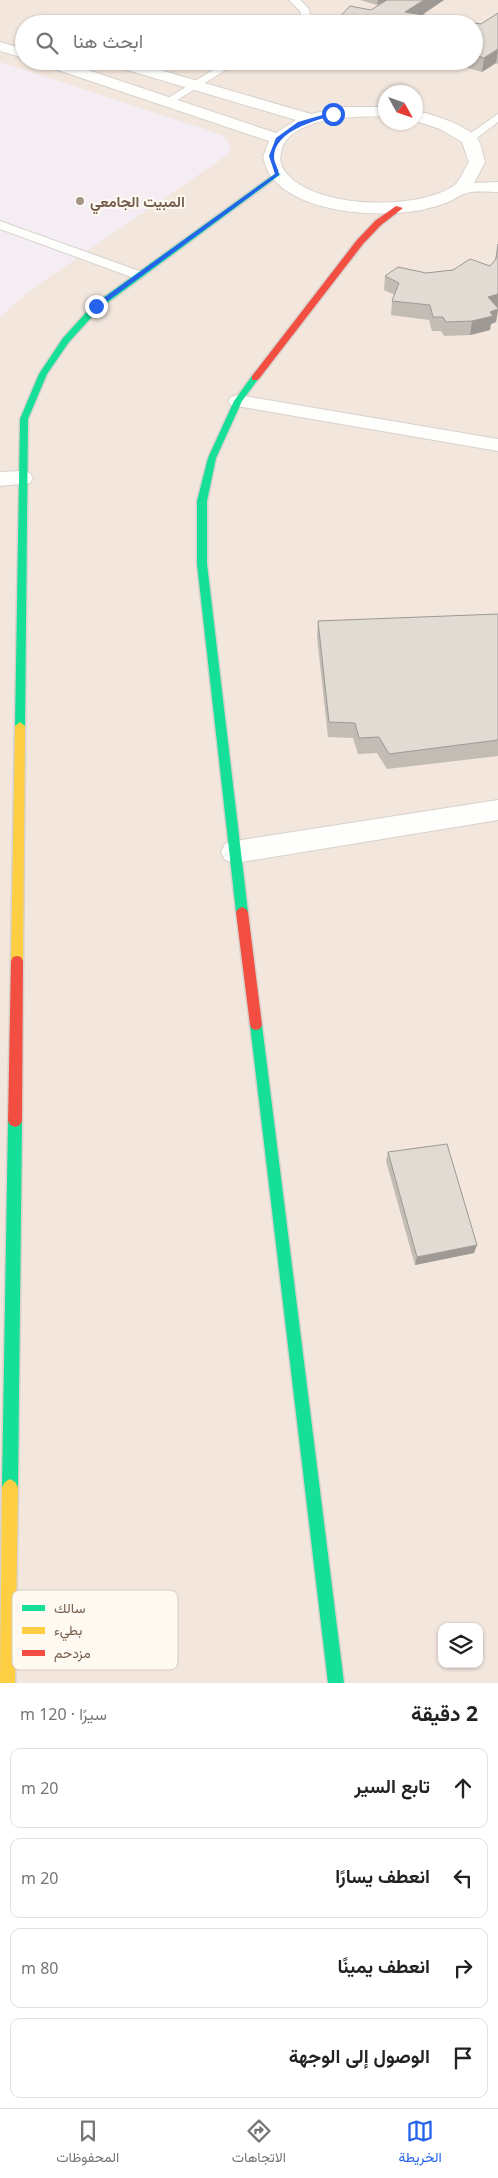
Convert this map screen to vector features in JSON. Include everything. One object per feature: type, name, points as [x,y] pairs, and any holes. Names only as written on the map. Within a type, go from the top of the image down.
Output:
[{"type":"street","points":[[0,46],[15,51]]},
{"type":"street","points":[[72,70],[278,139]]},
{"type":"street","points":[[143,70],[313,120]]},
{"type":"street","points":[[378,111],[333,114],[300,124],[278,139],[271,156],[278,174],[296,190],[325,202],[361,208],[399,208],[423,204],[445,197],[462,188],[484,164],[469,139],[446,126],[423,118]]},
{"type":"street","points":[[7,1683],[5,1532],[24,420],[43,374],[66,340],[96,306],[278,174]]},
{"type":"street","points":[[462,188],[498,187]]},
{"type":"street","points":[[336,1683],[202,564],[202,501],[212,458],[238,401],[279,344],[360,242],[378,223],[399,208]]},
{"type":"street","points":[[238,401],[498,445]]},
{"type":"street","points":[[0,479],[22,478]]},
{"type":"street","points":[[235,852],[498,810]]},
{"type":"lane","points":[[294,0],[305,10],[306,15]]},
{"type":"lane","points":[[167,102],[220,70]]},
{"type":"lane","points":[[469,139],[498,117]]},
{"type":"lane","points":[[0,225],[138,275]]},
{"type":"shaded area","points":[[0,0],[498,0],[498,1683],[0,1683]]},
{"type":"shaded area","name":"المبيت الجامعي","points":[[0,62],[15,67],[15,70],[24,70],[224,136],[230,144],[230,152],[32,289],[0,317]]},
{"type":"building","points":[[387,0],[424,0],[405,12],[424,15],[342,15],[350,6],[371,10]]},
{"type":"building","points":[[498,13],[498,49],[484,58],[483,23]]},
{"type":"building","points":[[498,244],[498,294],[488,297],[498,308],[490,312],[493,316],[472,321],[446,322],[443,317],[433,317],[430,305],[392,301],[399,283],[385,276],[398,267],[426,273],[453,270],[470,259],[490,266],[496,259]]},
{"type":"building","points":[[498,614],[498,740],[389,754],[379,737],[359,738],[355,723],[329,722],[318,621]]},
{"type":"building","points":[[447,1144],[477,1245],[417,1257],[388,1152]]},
{"type":"traffic: fast","points":[[20,726],[24,419],[43,374],[66,340],[96,307],[278,174]]},
{"type":"traffic: fast","points":[[242,912],[202,564],[202,501],[212,458],[238,401],[255,378]]},
{"type":"traffic: fast","points":[[256,1025],[336,1683]]},
{"type":"traffic: fast","points":[[10,1487],[15,1121]]},
{"type":"traffic: slow","points":[[17,961],[20,726]]},
{"type":"traffic: slow","points":[[7,1683],[10,1487]]},
{"type":"traffic: jam","points":[[255,378],[360,242],[378,223],[399,208]]},
{"type":"traffic: jam","points":[[242,912],[256,1025]]},
{"type":"traffic: jam","points":[[15,1121],[17,961]]},
{"type":"place","name":"المبيت الجامعي","points":[[80,201]]},
{"type":"route","points":[[96,306],[278,174],[271,156],[278,139],[300,124],[333,114]]}]
